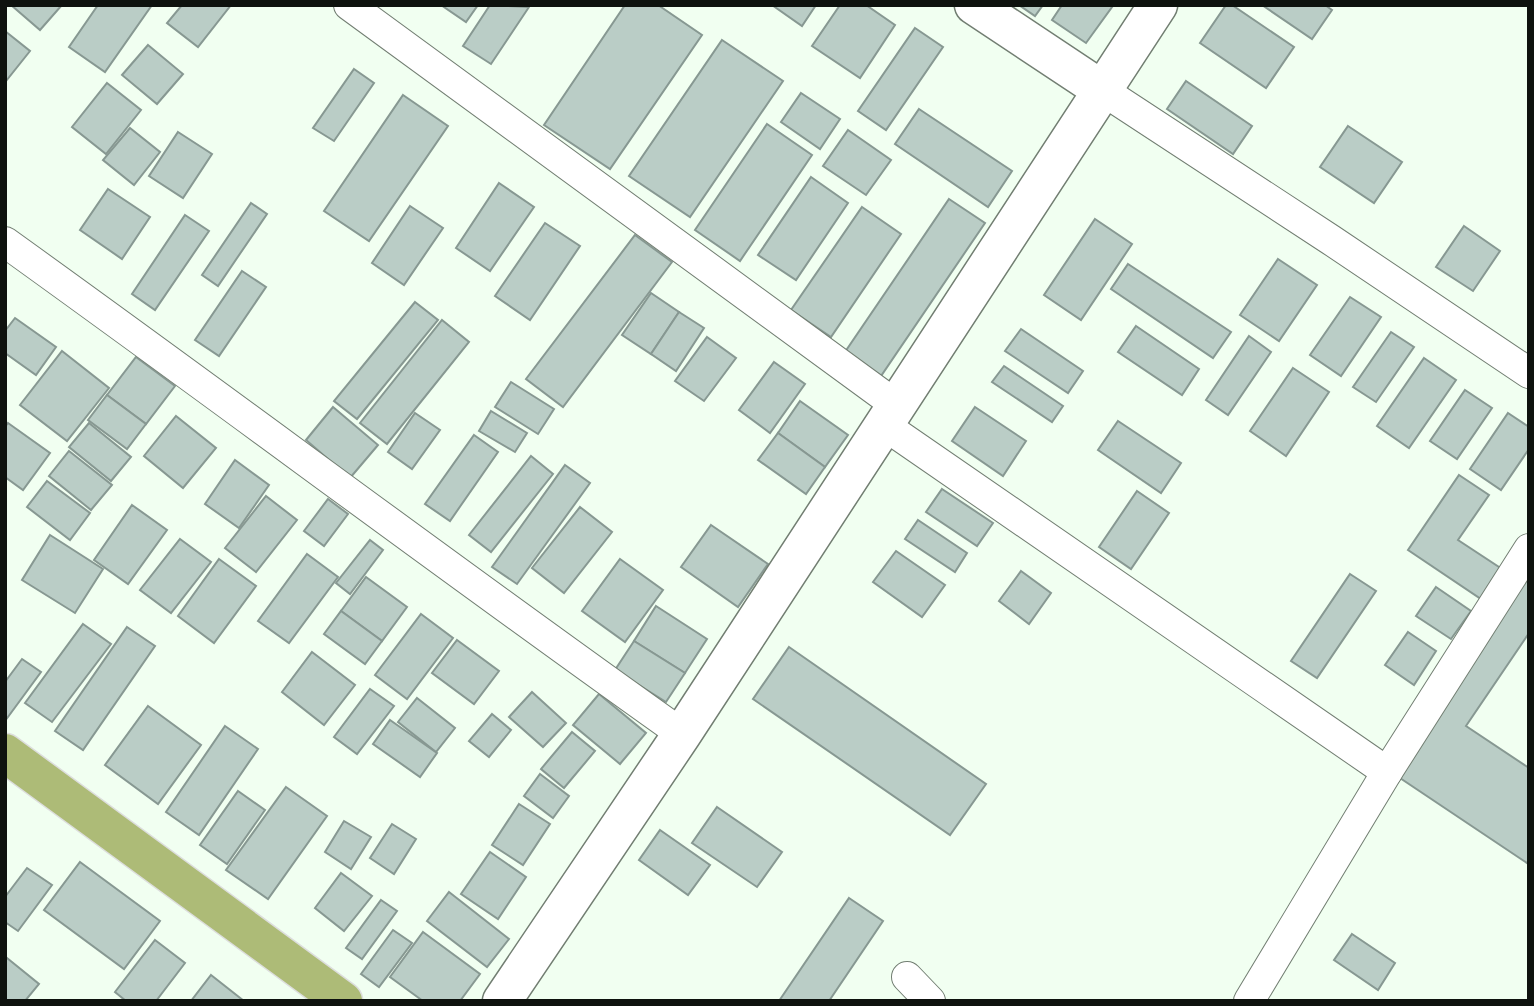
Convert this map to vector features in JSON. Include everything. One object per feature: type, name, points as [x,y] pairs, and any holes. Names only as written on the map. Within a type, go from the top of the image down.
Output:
[{"type":"highway","points":[[5,753],[343,1001]]},
{"type":"street","points":[[349,5],[890,415],[1387,772]]},
{"type":"street","points":[[974,5],[1529,373]]},
{"type":"street","points":[[502,1001],[682,734],[1158,5]]},
{"type":"street","points":[[5,242],[465,579],[682,734]]},
{"type":"street","points":[[1249,1001],[1387,772],[1529,549]]},
{"type":"street","points":[[907,976],[930,1001]]},
{"type":"building","points":[[11,5],[62,5],[40,30]]},
{"type":"building","points":[[98,5],[152,5],[105,72],[69,47]]},
{"type":"building","points":[[182,5],[231,5],[198,47],[167,23]]},
{"type":"building","points":[[441,5],[478,5],[466,22]]},
{"type":"building","points":[[490,5],[529,7],[491,64],[463,46]]},
{"type":"building","points":[[625,5],[658,5],[702,35],[610,169],[544,125]]},
{"type":"building","points":[[772,5],[816,5],[802,26]]},
{"type":"building","points":[[840,5],[866,5],[895,25],[860,78],[812,46]]},
{"type":"building","points":[[1019,5],[1043,5],[1035,16]]},
{"type":"building","points":[[1062,5],[1112,7],[1086,43],[1052,20]]},
{"type":"building","points":[[1226,5],[1232,5],[1294,47],[1266,88],[1200,43]]},
{"type":"building","points":[[1262,5],[1325,5],[1332,10],[1312,39]]},
{"type":"building","points":[[915,28],[943,47],[886,130],[858,111]]},
{"type":"building","points":[[5,31],[30,51],[6,81],[5,80]]},
{"type":"building","points":[[722,40],[783,81],[690,217],[629,176]]},
{"type":"building","points":[[148,45],[183,74],[157,104],[122,75]]},
{"type":"building","points":[[354,69],[374,83],[334,141],[313,128]]},
{"type":"building","points":[[1186,81],[1252,126],[1233,154],[1167,109]]},
{"type":"building","points":[[107,83],[141,110],[106,154],[72,127]]},
{"type":"building","points":[[801,93],[840,119],[820,149],[781,122]]},
{"type":"building","points":[[403,95],[448,126],[369,241],[324,211]]},
{"type":"building","points":[[919,109],[1012,171],[988,207],[895,144]]},
{"type":"building","points":[[767,124],[812,155],[740,261],[695,230]]},
{"type":"building","points":[[1348,126],[1402,162],[1374,203],[1320,167]]},
{"type":"building","points":[[130,128],[160,152],[134,185],[103,160]]},
{"type":"building","points":[[848,130],[891,160],[866,195],[823,166]]},
{"type":"building","points":[[178,132],[212,154],[183,198],[149,176]]},
{"type":"building","points":[[811,177],[848,203],[796,280],[758,255]]},
{"type":"building","points":[[499,183],[534,207],[490,271],[456,248]]},
{"type":"building","points":[[108,189],[150,217],[122,259],[80,230]]},
{"type":"building","points":[[949,199],[985,223],[881,376],[845,352]]},
{"type":"building","points":[[251,203],[267,214],[218,286],[202,275]]},
{"type":"building","points":[[410,206],[443,228],[404,285],[372,263]]},
{"type":"building","points":[[862,207],[901,234],[831,337],[791,310]]},
{"type":"building","points":[[185,215],[209,231],[155,310],[132,294]]},
{"type":"building","points":[[1095,219],[1132,244],[1081,320],[1044,295]]},
{"type":"building","points":[[545,223],[580,246],[530,320],[495,296]]},
{"type":"building","points":[[1464,226],[1500,251],[1473,291],[1436,267]]},
{"type":"building","points":[[635,235],[672,262],[563,407],[526,379]]},
{"type":"building","points":[[1278,259],[1317,285],[1279,341],[1240,315]]},
{"type":"building","points":[[1128,264],[1231,332],[1213,358],[1111,289]]},
{"type":"building","points":[[242,271],[266,287],[219,356],[195,340]]},
{"type":"building","points":[[651,293],[679,312],[651,354],[622,335]]},
{"type":"building","points":[[1350,297],[1381,317],[1341,376],[1310,355]]},
{"type":"building","points":[[415,302],[438,320],[357,419],[334,401]]},
{"type":"building","points":[[679,312],[704,328],[676,371],[651,354]]},
{"type":"building","points":[[15,318],[56,347],[36,375],[5,353],[5,331]]},
{"type":"building","points":[[442,320],[469,342],[387,444],[360,423]]},
{"type":"building","points":[[1136,326],[1199,369],[1182,395],[1118,352]]},
{"type":"building","points":[[1021,329],[1083,371],[1068,393],[1005,351]]},
{"type":"building","points":[[1391,332],[1414,347],[1376,402],[1353,387]]},
{"type":"building","points":[[1249,336],[1271,352],[1228,415],[1206,400]]},
{"type":"building","points":[[707,337],[736,358],[704,401],[675,381]]},
{"type":"building","points":[[62,351],[109,388],[67,441],[20,405]]},
{"type":"building","points":[[136,357],[175,386],[146,424],[107,395]]},
{"type":"building","points":[[1424,358],[1456,380],[1409,448],[1377,426]]},
{"type":"building","points":[[774,362],[805,384],[770,433],[739,410]]},
{"type":"building","points":[[1004,366],[1063,406],[1052,422],[992,382]]},
{"type":"building","points":[[1293,368],[1329,392],[1286,456],[1250,431]]},
{"type":"building","points":[[511,382],[554,409],[538,434],[495,407]]},
{"type":"building","points":[[1465,390],[1492,408],[1457,459],[1430,441]]},
{"type":"building","points":[[107,395],[146,424],[127,449],[88,420]]},
{"type":"building","points":[[800,401],[848,435],[825,467],[778,433]]},
{"type":"building","points":[[333,407],[378,445],[350,478],[306,440]]},
{"type":"building","points":[[975,407],[1026,441],[1003,476],[952,441]]},
{"type":"building","points":[[491,411],[527,433],[515,452],[479,431]]},
{"type":"building","points":[[415,413],[440,430],[412,469],[388,452]]},
{"type":"building","points":[[1508,413],[1529,427],[1529,449],[1501,490],[1470,469]]},
{"type":"building","points":[[176,416],[216,448],[183,488],[144,456]]},
{"type":"building","points":[[1118,421],[1181,463],[1161,493],[1098,450]]},
{"type":"building","points":[[8,423],[50,453],[23,490],[5,477],[5,427]]},
{"type":"building","points":[[89,423],[131,457],[111,481],[69,447]]},
{"type":"building","points":[[778,433],[825,467],[806,494],[758,460]]},
{"type":"building","points":[[474,435],[498,452],[450,521],[425,504]]},
{"type":"building","points":[[69,451],[112,485],[91,510],[49,476]]},
{"type":"building","points":[[531,456],[553,474],[491,552],[469,535]]},
{"type":"building","points":[[235,460],[269,485],[239,528],[205,504]]},
{"type":"building","points":[[565,465],[590,483],[517,584],[492,567]]},
{"type":"building","points":[[1459,475],[1489,495],[1458,540],[1502,569],[1481,599],[1408,550]]},
{"type":"building","points":[[47,481],[90,513],[70,540],[27,507]]},
{"type":"building","points":[[942,489],[993,523],[977,546],[926,512]]},
{"type":"building","points":[[1137,491],[1169,513],[1131,569],[1099,547]]},
{"type":"building","points":[[266,496],[297,520],[256,572],[225,548]]},
{"type":"building","points":[[328,499],[348,514],[324,546],[304,531]]},
{"type":"building","points":[[132,505],[167,530],[128,584],[94,560]]},
{"type":"building","points":[[580,507],[612,532],[564,593],[532,568]]},
{"type":"building","points":[[918,520],[967,553],[955,572],[905,539]]},
{"type":"building","points":[[711,525],[768,564],[738,607],[681,567]]},
{"type":"building","points":[[50,535],[103,569],[75,613],[22,580]]},
{"type":"building","points":[[180,539],[211,562],[171,613],[140,590]]},
{"type":"building","points":[[370,540],[383,550],[350,594],[336,583]]},
{"type":"building","points":[[896,551],[945,585],[922,617],[873,582]]},
{"type":"building","points":[[307,554],[338,577],[289,643],[258,621]]},
{"type":"building","points":[[219,559],[256,586],[214,643],[178,616]]},
{"type":"building","points":[[620,559],[663,590],[625,642],[582,611]]},
{"type":"building","points":[[1021,571],[1051,593],[1029,624],[999,601]]},
{"type":"building","points":[[1350,574],[1376,591],[1317,678],[1291,661]]},
{"type":"building","points":[[1529,576],[1529,633],[1466,726],[1529,768],[1527,863],[1394,774]]},
{"type":"building","points":[[366,577],[407,607],[382,641],[341,611]]},
{"type":"building","points":[[1436,587],[1471,611],[1451,639],[1416,616]]},
{"type":"building","points":[[656,606],[707,639],[685,673],[634,641]]},
{"type":"building","points":[[341,611],[382,641],[365,664],[324,634]]},
{"type":"building","points":[[421,614],[453,638],[407,699],[375,675]]},
{"type":"building","points":[[83,624],[111,644],[52,722],[25,703]]},
{"type":"building","points":[[127,627],[155,646],[83,750],[55,731]]},
{"type":"building","points":[[1408,632],[1436,651],[1414,685],[1385,665]]},
{"type":"building","points":[[457,640],[499,671],[474,704],[432,673]]},
{"type":"building","points":[[634,641],[685,673],[666,702],[615,670]]},
{"type":"building","points":[[789,647],[986,784],[950,835],[753,699]]},
{"type":"building","points":[[312,652],[355,685],[324,725],[282,692]]},
{"type":"building","points":[[22,659],[41,672],[5,721],[5,682]]},
{"type":"building","points":[[370,689],[394,706],[357,754],[334,737]]},
{"type":"building","points":[[532,692],[566,723],[543,747],[509,717]]},
{"type":"building","points":[[599,694],[646,733],[620,764],[573,725]]},
{"type":"building","points":[[417,698],[455,728],[436,752],[398,722]]},
{"type":"building","points":[[148,706],[201,745],[158,804],[105,765]]},
{"type":"building","points":[[492,714],[511,730],[489,757],[469,741]]},
{"type":"building","points":[[390,720],[437,753],[420,777],[373,744]]},
{"type":"building","points":[[225,726],[258,749],[199,835],[166,812]]},
{"type":"building","points":[[572,732],[595,751],[564,788],[541,769]]},
{"type":"building","points":[[540,774],[569,796],[553,818],[524,796]]},
{"type":"building","points":[[286,787],[327,816],[268,899],[226,870]]},
{"type":"building","points":[[238,791],[265,810],[227,864],[200,845]]},
{"type":"building","points":[[519,804],[550,824],[523,865],[492,845]]},
{"type":"building","points":[[717,807],[782,852],[757,887],[692,843]]},
{"type":"building","points":[[344,821],[371,837],[351,869],[325,852]]},
{"type":"building","points":[[392,824],[416,839],[394,874],[370,858]]},
{"type":"building","points":[[660,830],[710,865],[688,895],[639,860]]},
{"type":"building","points":[[490,852],[526,877],[498,919],[461,894]]},
{"type":"building","points":[[80,862],[160,921],[124,969],[44,910]]},
{"type":"building","points":[[27,868],[52,885],[18,931],[5,922],[5,897]]},
{"type":"building","points":[[341,873],[372,896],[344,931],[315,908]]},
{"type":"building","points":[[449,892],[509,939],[487,967],[427,921]]},
{"type":"building","points":[[849,898],[883,921],[829,1001],[779,1001]]},
{"type":"building","points":[[381,900],[397,911],[362,959],[346,948]]},
{"type":"building","points":[[393,930],[412,943],[379,987],[361,974]]},
{"type":"building","points":[[423,932],[480,974],[460,1001],[423,1001],[390,977]]},
{"type":"building","points":[[1352,934],[1395,963],[1378,990],[1334,960]]},
{"type":"building","points":[[155,940],[185,963],[156,1001],[126,1001],[115,992]]},
{"type":"building","points":[[7,958],[39,984],[25,1001],[5,1001]]},
{"type":"building","points":[[211,975],[244,1001],[191,1001]]}]
